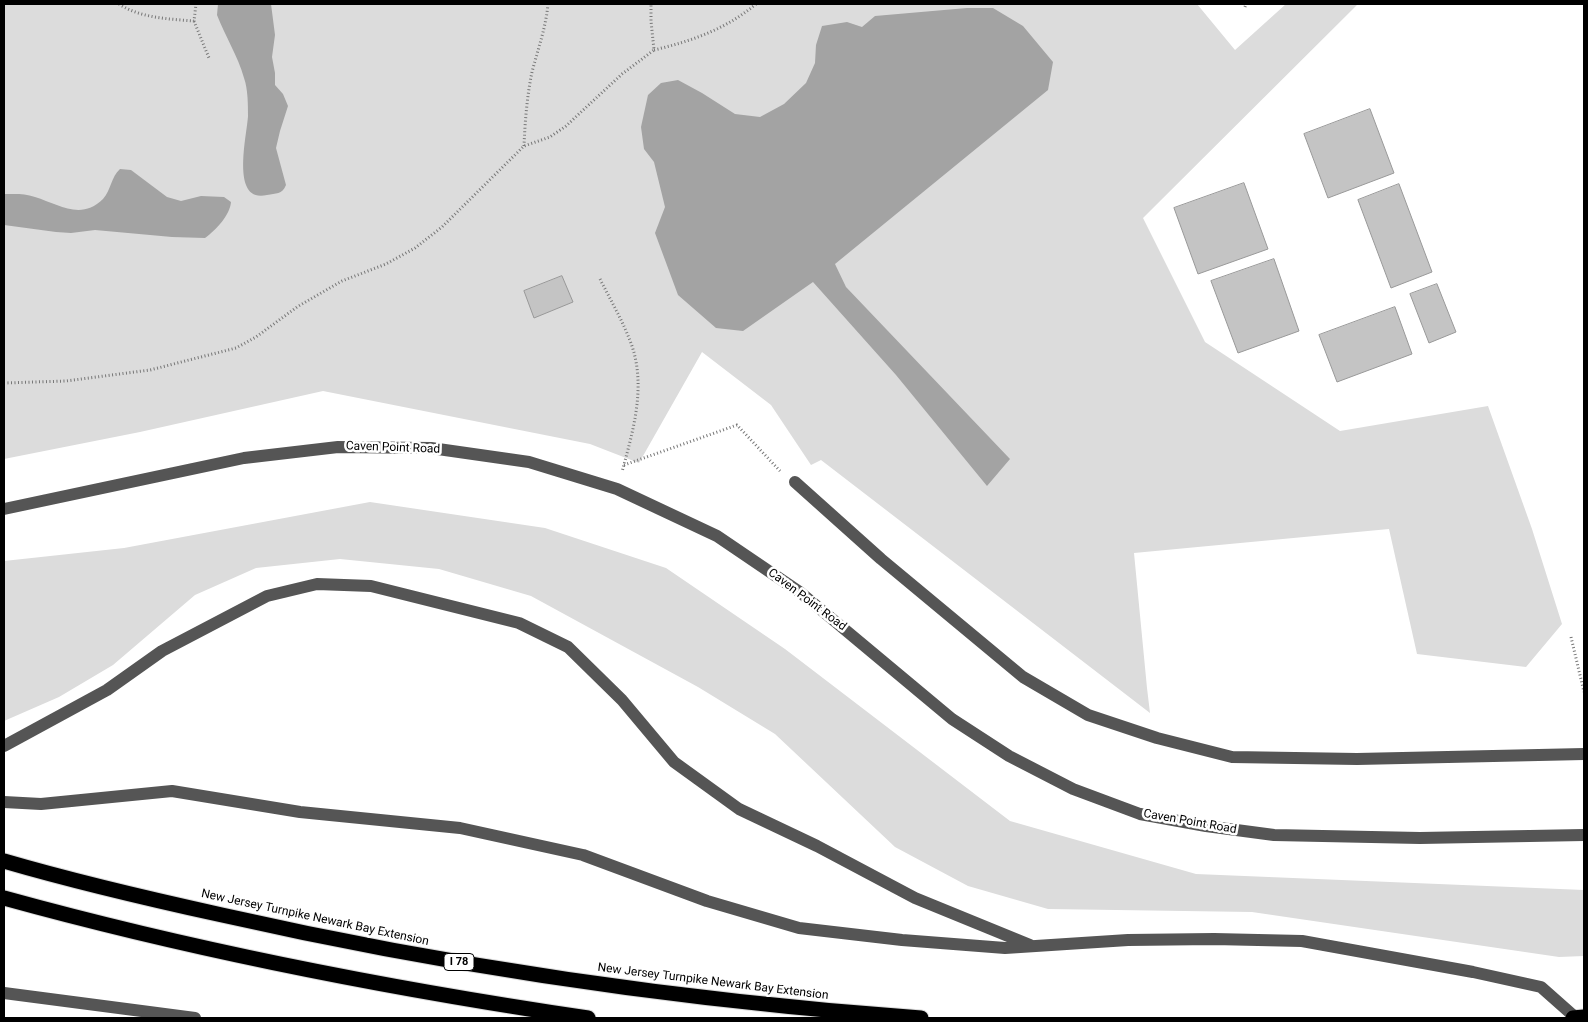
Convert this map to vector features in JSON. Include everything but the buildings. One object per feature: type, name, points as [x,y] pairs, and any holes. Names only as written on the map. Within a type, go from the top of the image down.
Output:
[{"type":"highway","name":"New Jersey Turnpike Newark Bay Extension","points":[[4,861],[133,895],[269,926],[355,944],[470,964],[682,995],[816,1010],[922,1018]]},
{"type":"highway","points":[[4,898],[157,938],[324,973],[438,995],[588,1018]]},
{"type":"highway","points":[[1575,1018],[1584,1017]]},
{"type":"street","name":"Caven Point Road","points":[[4,509],[244,458],[338,447],[431,448],[520,460],[617,489],[717,536],[801,593],[952,719],[1009,756],[1073,790],[1140,814],[1206,826],[1274,835],[1420,838],[1584,835]]},
{"type":"street","points":[[795,482],[881,559],[1023,677],[1088,715],[1157,738],[1232,757],[1357,759],[1584,754]]},
{"type":"street","points":[[4,746],[107,690],[162,650],[266,596],[317,584],[371,586],[518,623],[568,647],[622,700],[674,762],[739,809],[817,846],[915,898],[1033,946]]},
{"type":"street","points":[[4,802],[41,804],[172,791],[300,812],[460,828],[583,855],[708,901],[798,928],[902,940],[1006,948],[1128,940],[1302,941],[1473,972],[1541,987],[1575,1018]]},
{"type":"street","points":[[4,993],[100,1012],[195,1018]]},
{"type":"path","points":[[119,4],[133,12],[194,21]]},
{"type":"path","points":[[196,4],[194,21],[209,58]]},
{"type":"path","points":[[524,146],[526,112],[532,74],[546,21],[548,4]]},
{"type":"path","points":[[651,4],[650,21],[654,50]]},
{"type":"path","points":[[4,384],[66,381],[150,370],[236,348],[256,337],[304,302],[342,281],[386,264],[415,248],[442,226],[524,146],[550,137],[566,126],[622,74],[654,50],[705,35],[734,21],[756,4]]},
{"type":"path","points":[[600,279],[632,346],[639,379],[636,414],[617,489]]},
{"type":"path","points":[[624,465],[737,425],[780,471]]},
{"type":"path","points":[[1571,637],[1584,692]]},
{"type":"shaded area","points":[[4,4],[1197,4],[1235,50],[1286,4],[1358,4],[1143,218],[1205,342],[1340,431],[1488,406],[1532,529],[1562,624],[1526,667],[1417,654],[1389,529],[1134,553],[1150,713],[821,460],[811,465],[771,405],[702,352],[639,463],[590,444],[323,391],[140,432],[4,459]]},
{"type":"shaded area","points":[[218,4],[271,4],[275,35],[272,57],[275,85],[283,94],[288,106],[276,148],[286,185],[278,193],[256,195],[248,189],[244,179],[243,166],[248,97],[238,62],[217,15]]},
{"type":"shaded area","points":[[967,8],[993,8],[1023,26],[1053,62],[1048,90],[835,264],[846,287],[1010,459],[987,486],[896,375],[813,282],[743,331],[716,328],[678,295],[655,233],[665,207],[654,162],[644,149],[641,127],[648,95],[661,83],[678,80],[735,114],[760,117],[784,104],[806,83],[815,63],[816,45],[822,26],[847,22],[862,27],[875,16]]},
{"type":"shaded area","points":[[120,169],[131,170],[167,197],[181,201],[201,196],[224,197],[231,202],[230,207],[222,222],[205,238],[95,230],[71,233],[4,225],[4,194],[27,195],[69,209],[86,209],[95,206],[103,199]]},
{"type":"shaded area","points":[[370,502],[545,528],[666,568],[785,649],[1010,821],[1196,874],[1584,890],[1584,956],[1559,957],[1252,912],[1048,909],[968,886],[895,847],[775,734],[698,687],[531,596],[439,569],[340,559],[256,568],[195,595],[113,665],[59,697],[4,721],[4,561],[124,548]]}]
